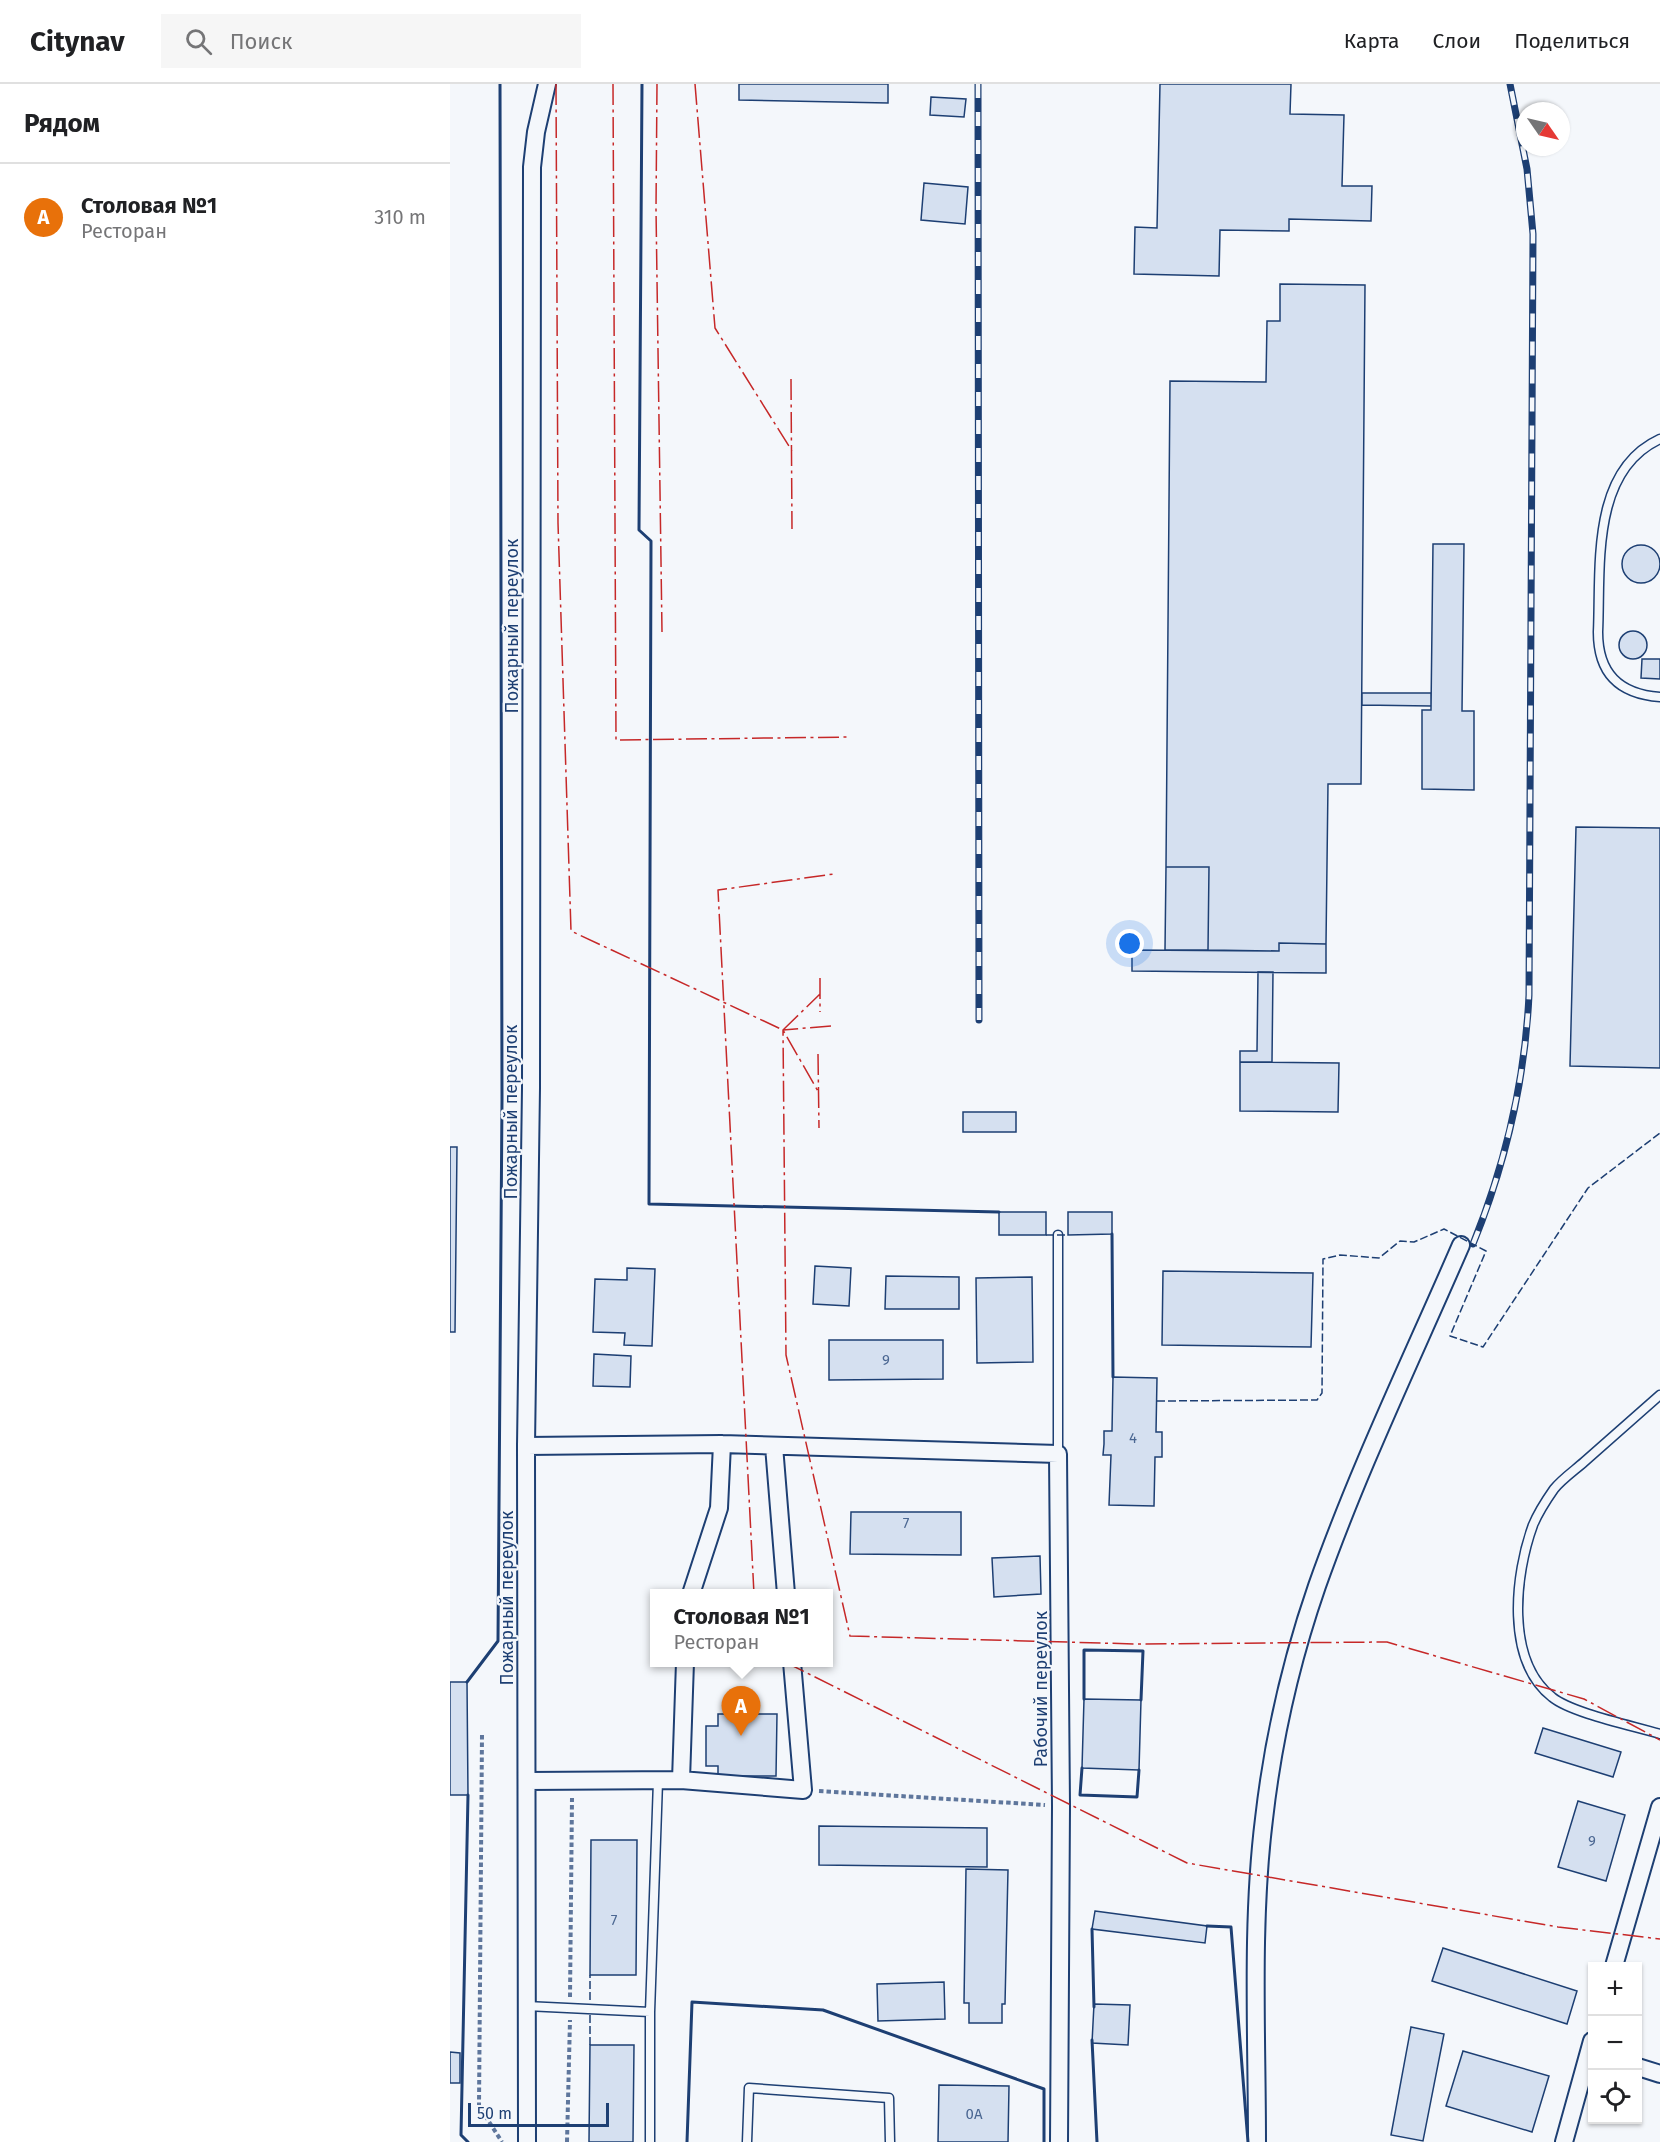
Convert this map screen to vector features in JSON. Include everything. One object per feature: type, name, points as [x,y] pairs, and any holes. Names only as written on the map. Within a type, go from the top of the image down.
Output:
[{"type":"street","name":"Пожарный переулок","points":[[527,2142],[526,1446],[531,1088],[532,167],[536,132],[547,84]]},
{"type":"street","points":[[1257,2142],[1258,1888],[1264,1818],[1278,1729],[1289,1680],[1321,1576],[1350,1502],[1461,1245]]},
{"type":"street","points":[[526,1446],[722,1444],[1058,1454]]},
{"type":"street","points":[[692,1589],[719,1508],[722,1444]]},
{"type":"street","points":[[774,1446],[786,1589]]},
{"type":"street","name":"Рабочий переулок","points":[[1058,1454],[1061,1806],[1059,2142]]},
{"type":"street","points":[[681,1780],[685,1667]]},
{"type":"street","points":[[527,1781],[572,1783],[681,1780],[803,1790],[792,1667]]},
{"type":"street","points":[[1615,1962],[1660,1807]]},
{"type":"street","points":[[1564,2142],[1588,2061]]},
{"type":"street","points":[[1642,2068],[1660,2074]]},
{"type":"lane","points":[[1660,439],[1646,446],[1623,470],[1607,505],[1603,524],[1598,649],[1606,672],[1617,683],[1643,695],[1660,697]]},
{"type":"lane","name":"Рабочий переулок","points":[[1058,1235],[1058,1454]]},
{"type":"lane","points":[[1660,1395],[1555,1488],[1534,1523],[1524,1556],[1519,1588],[1518,1621],[1526,1661],[1541,1686],[1552,1698],[1578,1710],[1660,1734]]},
{"type":"lane","points":[[650,2142],[650,2012],[658,1781]]},
{"type":"lane","points":[[526,2006],[650,2012]]},
{"type":"lane","points":[[747,2142],[749,2088],[890,2098],[890,2142]]},
{"type":"path","points":[[482,1736],[479,2106],[502,2142]]},
{"type":"path","points":[[567,2142],[572,1783]]},
{"type":"path","points":[[803,1790],[1061,1806]]},
{"type":"building","points":[[739,84],[888,84],[888,103],[739,100]]},
{"type":"building","points":[[1160,84],[1291,84],[1290,114],[1344,115],[1342,186],[1372,186],[1371,221],[1289,219],[1289,231],[1220,230],[1219,276],[1134,274],[1135,227],[1157,228]]},
{"type":"building","points":[[931,97],[966,99],[964,117],[930,115]]},
{"type":"building","points":[[924,183],[968,187],[965,224],[921,220]]},
{"type":"building","points":[[1280,284],[1365,285],[1361,784],[1328,784],[1326,944],[1279,943],[1279,951],[1208,950],[1209,867],[1166,867],[1170,381],[1266,382],[1267,321],[1280,321]]},
{"type":"building","points":[[1433,544],[1464,544],[1462,711],[1474,711],[1474,790],[1422,789],[1422,710],[1431,710]]},
{"type":"building","points":[[1641,545],[1654,551],[1660,564],[1654,577],[1641,583],[1628,577],[1622,564],[1628,551]]},
{"type":"building","points":[[1633,631],[1643,635],[1647,645],[1643,655],[1633,659],[1623,655],[1619,645],[1623,635]]},
{"type":"building","points":[[1642,659],[1660,659],[1660,679],[1641,678]]},
{"type":"building","points":[[1362,693],[1431,693],[1431,706],[1362,705]]},
{"type":"building","points":[[1576,827],[1660,828],[1660,1068],[1570,1066]]},
{"type":"building","points":[[1166,867],[1209,867],[1208,950],[1165,950]]},
{"type":"building","points":[[1279,943],[1326,944],[1326,973],[1132,971],[1132,950],[1279,951]]},
{"type":"building","points":[[1258,972],[1273,972],[1272,1062],[1240,1062],[1240,1051],[1257,1051]]},
{"type":"building","points":[[1240,1062],[1339,1063],[1338,1112],[1240,1111]]},
{"type":"building","points":[[963,1112],[1016,1112],[1016,1132],[963,1132]]},
{"type":"building","points":[[450,1147],[457,1147],[455,1332],[450,1332]]},
{"type":"building","points":[[999,1212],[1046,1212],[1046,1235],[999,1235]]},
{"type":"building","points":[[1068,1212],[1112,1212],[1112,1234],[1068,1235]]},
{"type":"building","points":[[815,1266],[851,1268],[849,1306],[813,1304]]},
{"type":"building","points":[[627,1268],[655,1269],[652,1346],[624,1345],[625,1333],[593,1332],[595,1279],[627,1280]]},
{"type":"building","points":[[1163,1271],[1313,1273],[1311,1347],[1162,1345]]},
{"type":"building","points":[[886,1276],[959,1277],[959,1309],[885,1309]]},
{"type":"building","points":[[1032,1277],[1033,1362],[977,1363],[976,1278]]},
{"type":"building","points":[[829,1340],[943,1340],[943,1379],[829,1380]]},
{"type":"building","points":[[594,1354],[631,1356],[630,1387],[593,1386]]},
{"type":"building","points":[[1113,1377],[1157,1378],[1156,1432],[1162,1432],[1162,1457],[1155,1457],[1154,1506],[1109,1505],[1111,1455],[1103,1455],[1104,1431],[1112,1431]]},
{"type":"building","points":[[851,1512],[961,1512],[961,1555],[850,1554]]},
{"type":"building","points":[[1040,1556],[1041,1594],[994,1597],[992,1558]]},
{"type":"building","points":[[450,1682],[467,1682],[468,1795],[450,1795]]},
{"type":"building","points":[[1084,1699],[1141,1700],[1139,1770],[1082,1768]]},
{"type":"building","points":[[718,1714],[777,1714],[776,1776],[718,1776],[718,1766],[706,1766],[706,1726],[718,1726]]},
{"type":"building","points":[[1543,1728],[1621,1752],[1613,1777],[1535,1753]]},
{"type":"building","points":[[1578,1801],[1625,1815],[1606,1881],[1558,1867]]},
{"type":"building","points":[[819,1826],[987,1828],[987,1867],[819,1865]]},
{"type":"building","points":[[591,1840],[637,1840],[636,1975],[590,1975]]},
{"type":"building","points":[[966,1869],[1008,1870],[1005,2004],[1002,2004],[1002,2023],[969,2023],[969,2003],[964,2003]]},
{"type":"building","points":[[1095,1911],[1207,1926],[1205,1943],[1092,1929]]},
{"type":"building","points":[[1443,1948],[1577,1991],[1567,2024],[1432,1981]]},
{"type":"building","points":[[944,1982],[945,2019],[878,2021],[877,1984]]},
{"type":"building","points":[[1094,2004],[1130,2005],[1128,2045],[1092,2043]]},
{"type":"building","points":[[1411,2027],[1444,2034],[1423,2141],[1391,2135]]},
{"type":"building","points":[[590,2045],[634,2045],[633,2142],[589,2142]]},
{"type":"building","points":[[1463,2051],[1549,2076],[1532,2132],[1446,2106]]},
{"type":"building","points":[[450,2052],[460,2053],[460,2083],[450,2083]]},
{"type":"building","points":[[939,2085],[1009,2086],[1008,2142],[938,2142]]},
{"type":"railway","points":[[978,84],[979,1020]]},
{"type":"railway","points":[[1473,1244],[1495,1184],[1512,1122],[1523,1059],[1529,995],[1533,234],[1527,169],[1510,84]]},
{"type":"fence","points":[[1157,1401],[1317,1400],[1322,1393],[1323,1259],[1340,1255],[1379,1258],[1400,1241],[1414,1242],[1444,1229],[1486,1251],[1450,1336],[1483,1347],[1588,1188],[1660,1133]]},
{"type":"fence","points":[[1046,1235],[1068,1235]]},
{"type":"fence","points":[[590,1975],[590,2000]]},
{"type":"fence","points":[[590,2015],[590,2045]]},
{"type":"wall","points":[[467,1682],[498,1641],[502,1099],[500,84]]},
{"type":"wall","points":[[642,84],[639,530],[651,541],[649,1204],[999,1212]]},
{"type":"wall","points":[[1112,1234],[1113,1377]]},
{"type":"wall","points":[[1084,1699],[1084,1650],[1143,1651],[1141,1700]]},
{"type":"wall","points":[[1082,1768],[1080,1795],[1137,1797],[1139,1770]]},
{"type":"wall","points":[[468,1795],[461,2135],[468,2142]]},
{"type":"wall","points":[[1207,1926],[1231,1927],[1248,2142]]},
{"type":"wall","points":[[1092,1929],[1094,2007]]},
{"type":"wall","points":[[687,2142],[692,2002],[823,2010],[1044,2089],[1044,2142]]},
{"type":"wall","points":[[1092,2040],[1097,2142]]},
{"type":"power","points":[[556,84],[558,523],[571,931],[783,1030],[819,1093]]},
{"type":"power","points":[[613,84],[616,740],[849,737]]},
{"type":"power","points":[[657,84],[656,209],[662,632]]},
{"type":"power","points":[[695,84],[715,328],[792,451]]},
{"type":"power","points":[[791,379],[792,529]]},
{"type":"power","points":[[754,1589],[718,890],[834,874]]},
{"type":"power","points":[[820,978],[820,1012]]},
{"type":"power","points":[[783,1030],[820,994]]},
{"type":"power","points":[[831,1026],[783,1030],[786,1355],[850,1636],[1136,1644],[1387,1642],[1584,1699],[1660,1740]]},
{"type":"power","points":[[818,1054],[819,1128]]},
{"type":"power","points":[[795,1667],[1187,1863],[1558,1927],[1660,1939]]},
{"type":"place","name":"Столовая №1","points":[[741,1736]]}]
